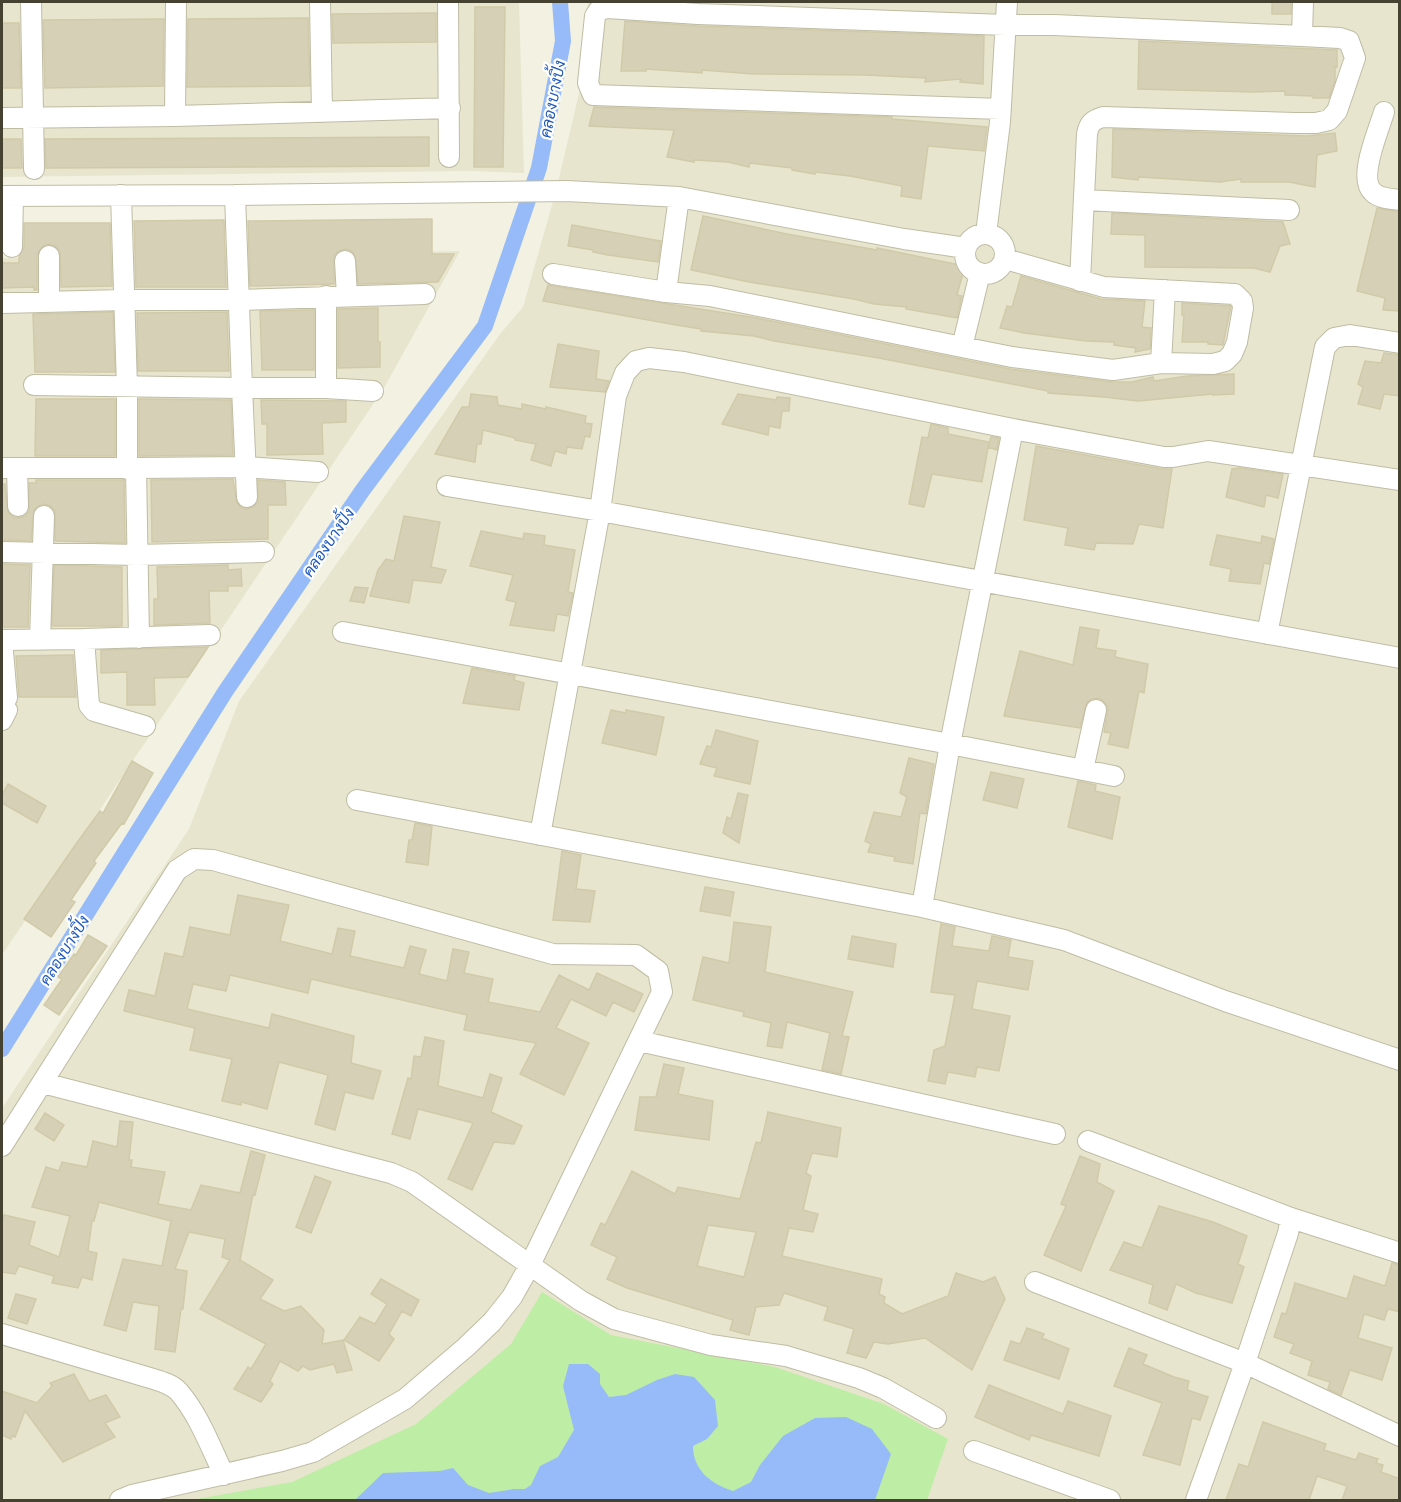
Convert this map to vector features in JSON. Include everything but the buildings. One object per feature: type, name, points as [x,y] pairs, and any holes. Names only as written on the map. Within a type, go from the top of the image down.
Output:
[{"type":"street","points":[[31,2],[34,169]]},
{"type":"street","points":[[175,116],[176,2]]},
{"type":"street","points":[[320,2],[322,112]]},
{"type":"street","points":[[448,2],[449,157]]},
{"type":"street","points":[[986,234],[1001,109],[1007,2]]},
{"type":"street","points":[[1302,36],[1303,2]]},
{"type":"street","points":[[1001,109],[601,96],[593,94],[588,83],[595,16],[599,10],[607,8],[698,14],[1054,25],[1302,36],[1340,38],[1349,41],[1355,58],[1337,111],[1329,120],[1316,123],[1103,117],[1093,120],[1089,125],[1080,281]]},
{"type":"street","points":[[2,118],[175,116],[450,108]]},
{"type":"street","points":[[1387,112],[1366,177],[1371,191],[1376,195],[1400,200]]},
{"type":"street","points":[[12,247],[7,196],[508,190],[679,197],[966,249]]},
{"type":"street","points":[[121,195],[123,300],[139,638]]},
{"type":"street","points":[[235,195],[247,497]]},
{"type":"street","points":[[666,292],[679,197]]},
{"type":"street","points":[[1084,200],[1289,210]]},
{"type":"street","points":[[986,234],[995,236],[1002,242],[1005,259],[993,272],[980,273],[969,265],[966,249],[970,241],[978,236],[986,234]]},
{"type":"street","points":[[49,256],[49,302]]},
{"type":"street","points":[[553,274],[666,292],[710,296],[1012,357],[1096,369],[1113,370],[1161,363],[1213,364],[1225,361],[1232,354],[1237,342],[1243,308],[1242,301],[1235,294],[1104,287],[1005,259]]},
{"type":"street","points":[[345,261],[347,296]]},
{"type":"street","points":[[962,347],[980,273]]},
{"type":"street","points":[[1161,363],[1165,290]]},
{"type":"street","points":[[2,303],[240,300],[425,294]]},
{"type":"street","points":[[326,296],[326,388]]},
{"type":"street","points":[[1267,634],[1325,347],[1334,338],[1350,335],[1400,343]]},
{"type":"street","points":[[540,835],[600,511],[616,396],[625,373],[636,361],[649,358],[684,362],[1013,429],[1164,457],[1173,458],[1208,451],[1400,480]]},
{"type":"street","points":[[34,385],[326,388],[373,391]]},
{"type":"street","points":[[922,907],[950,744],[1013,429]]},
{"type":"street","points":[[18,506],[9,468],[245,467],[318,472]]},
{"type":"street","points":[[447,486],[600,511],[1400,658]]},
{"type":"street","points":[[40,640],[44,516]]},
{"type":"street","points":[[2,552],[136,555],[264,552]]},
{"type":"street","points":[[343,632],[569,672],[1114,776]]},
{"type":"street","points":[[5,709],[2,640],[210,635]]},
{"type":"street","points":[[84,639],[89,705],[94,711],[145,726]]},
{"type":"street","points":[[1083,770],[1096,710]]},
{"type":"street","points":[[357,800],[922,907],[1064,940],[1225,1001],[1400,1060]]},
{"type":"street","points":[[2,1146],[177,870],[194,859],[213,860],[552,954],[636,955],[658,971],[662,992],[639,1041],[530,1265],[512,1297],[492,1322],[405,1399],[313,1452],[120,1500]]},
{"type":"street","points":[[639,1041],[1055,1134]]},
{"type":"street","points":[[43,1083],[391,1173],[412,1182],[581,1301],[614,1319],[711,1345],[786,1356],[859,1378],[883,1388],[936,1418]]},
{"type":"street","points":[[1088,1141],[1291,1218],[1400,1253]]},
{"type":"street","points":[[1196,1500],[1245,1363],[1291,1218]]},
{"type":"street","points":[[1035,1282],[1245,1363],[1400,1436]]},
{"type":"street","points":[[2,1334],[157,1380],[178,1391],[192,1411],[224,1474]]},
{"type":"street","points":[[974,1450],[1110,1500]]},
{"type":"shaded area","points":[[2,2],[519,2],[524,173],[470,171],[2,177]]},
{"type":"shaded area","points":[[588,2],[1399,2],[1399,1500],[2,1500],[2,1108],[189,829],[239,701],[500,334],[523,307],[556,191],[580,89]]},
{"type":"shaded area","points":[[460,251],[384,388],[2,955],[2,258]]},
{"type":"green space","points":[[542,1292],[611,1335],[775,1367],[884,1404],[948,1439],[927,1500],[191,1500],[292,1482],[416,1424],[511,1344]]},
{"type":"water","points":[[569,1364],[588,1364],[600,1374],[600,1384],[609,1397],[626,1395],[675,1374],[694,1377],[715,1400],[718,1426],[707,1439],[693,1446],[696,1462],[711,1480],[733,1491],[751,1482],[760,1465],[783,1436],[815,1418],[846,1417],[872,1429],[891,1454],[875,1500],[355,1500],[383,1473],[440,1471],[453,1468],[468,1485],[489,1493],[525,1489],[531,1485],[540,1466],[558,1457],[574,1430],[563,1386]]},
{"type":"waterway","name":"คลองบางปิ้ง","points":[[2,1049],[225,692],[362,491],[485,326],[539,168],[563,41],[560,2]]}]
